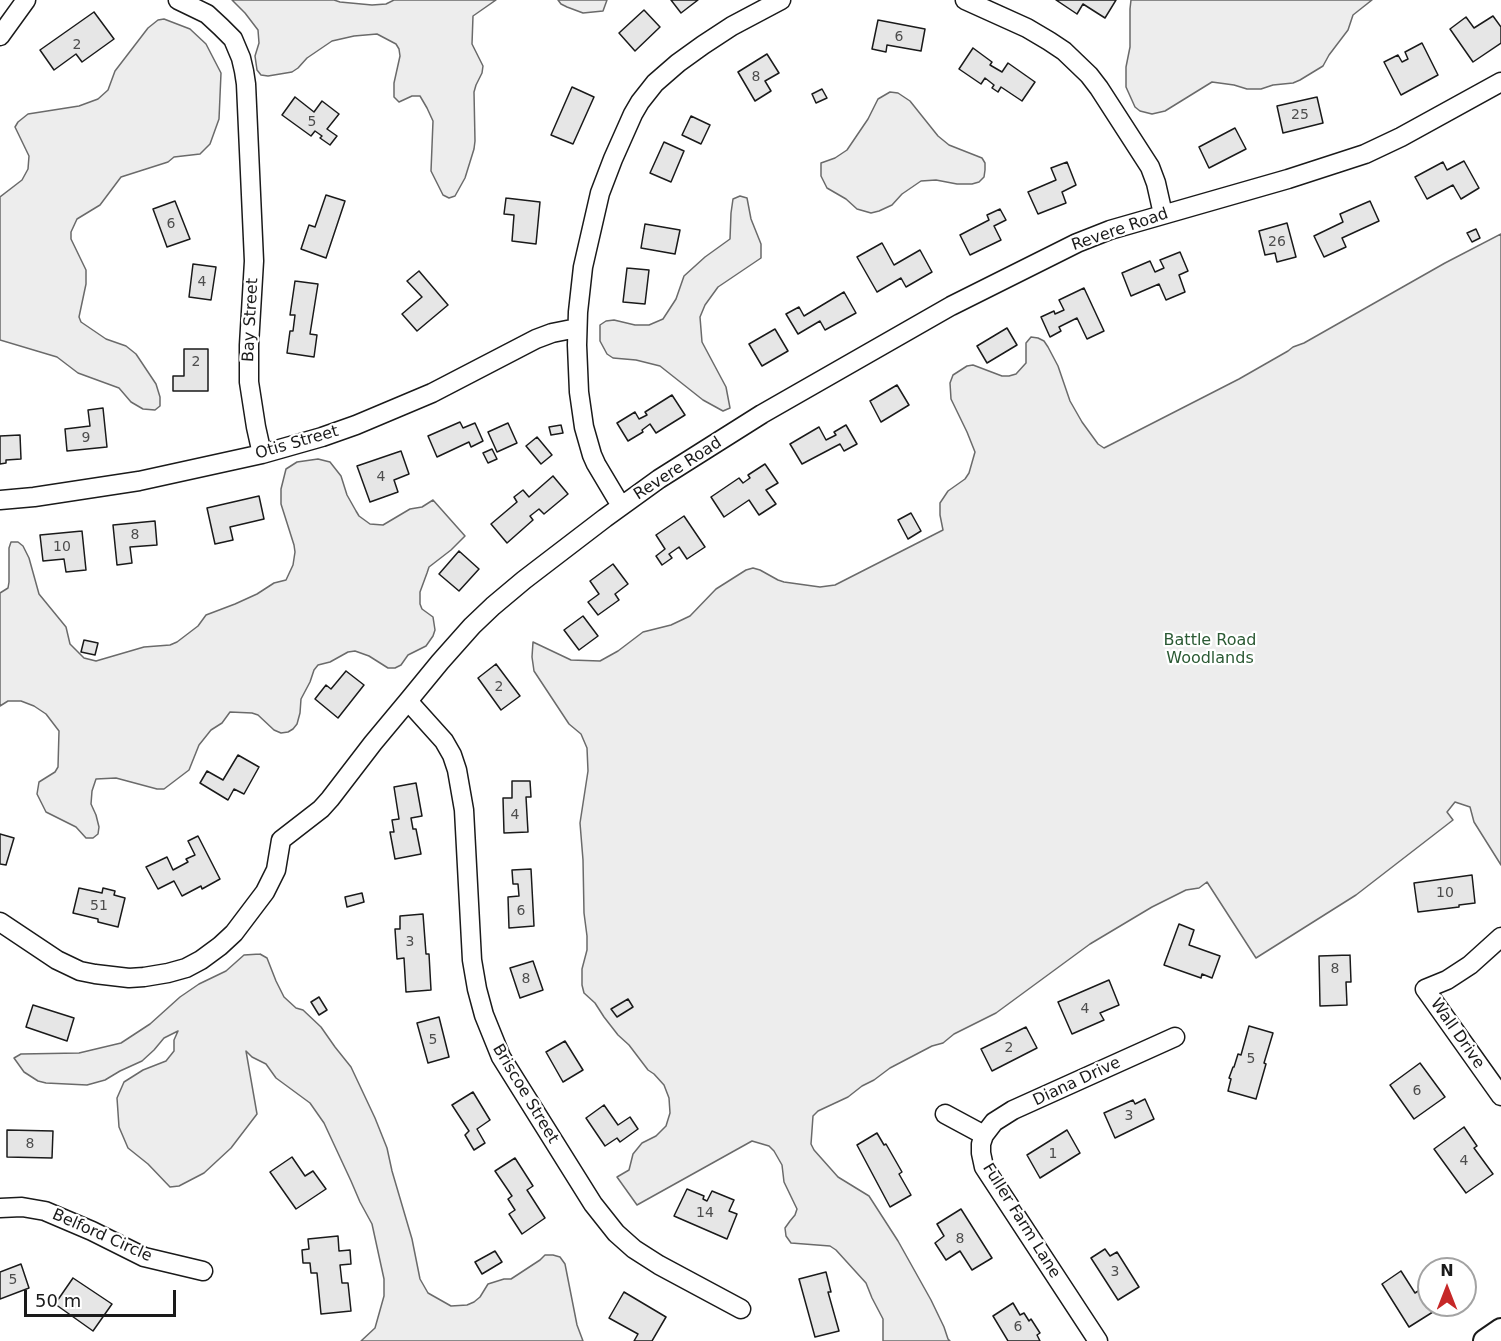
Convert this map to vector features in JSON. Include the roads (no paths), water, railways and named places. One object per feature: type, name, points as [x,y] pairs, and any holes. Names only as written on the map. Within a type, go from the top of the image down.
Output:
[{"type":"street","points":[[0,36],[26,0]]},
{"type":"street","name":"Bay Street","points":[[178,0],[207,14],[233,39],[241,58],[246,84],[254,261],[249,365],[251,401],[262,454]]},
{"type":"street","points":[[621,506],[596,464],[581,409],[577,328],[583,267],[600,193],[628,125],[640,102],[655,83],[678,63],[732,26],[781,0]]},
{"type":"street","points":[[965,0],[1027,28],[1049,41],[1064,51],[1089,75],[1146,159],[1154,175],[1163,214]]},
{"type":"street","name":"Revere Road","points":[[0,922],[57,960],[80,971],[95,974],[129,978],[144,977],[186,968],[201,960],[234,933],[266,892],[276,870],[281,840],[326,804],[373,743],[456,644],[493,606],[524,580],[659,479],[762,414],[951,306],[1085,239],[1365,154],[1401,137],[1501,82]]},
{"type":"street","name":"Otis Street","points":[[0,500],[139,481],[262,454],[312,440],[356,425],[432,393],[544,335],[577,328]]},
{"type":"street","name":"Briscoe Street","points":[[408,701],[444,741],[457,770],[464,810],[473,967],[484,1016],[501,1057],[593,1204],[616,1233],[634,1249],[659,1265],[741,1309]]},
{"type":"street","name":"Wall Drive","points":[[1501,937],[1470,965],[1447,980],[1425,989],[1501,1096]]},
{"type":"street","name":"Diana Drive","points":[[984,1134],[994,1122],[1013,1110],[1175,1037]]},
{"type":"street","points":[[945,1114],[984,1134]]},
{"type":"street","name":"Fuller Farm Lane","points":[[984,1134],[981,1144],[984,1167],[1098,1341]]},
{"type":"street","name":"Belford Circle","points":[[0,1208],[22,1207],[45,1211],[144,1257],[203,1271]]},
{"type":"street","points":[[1485,1341],[1501,1330]]},
{"type":"park label","name":"Battle Road Woodlands","points":[[1210,650]]}]
